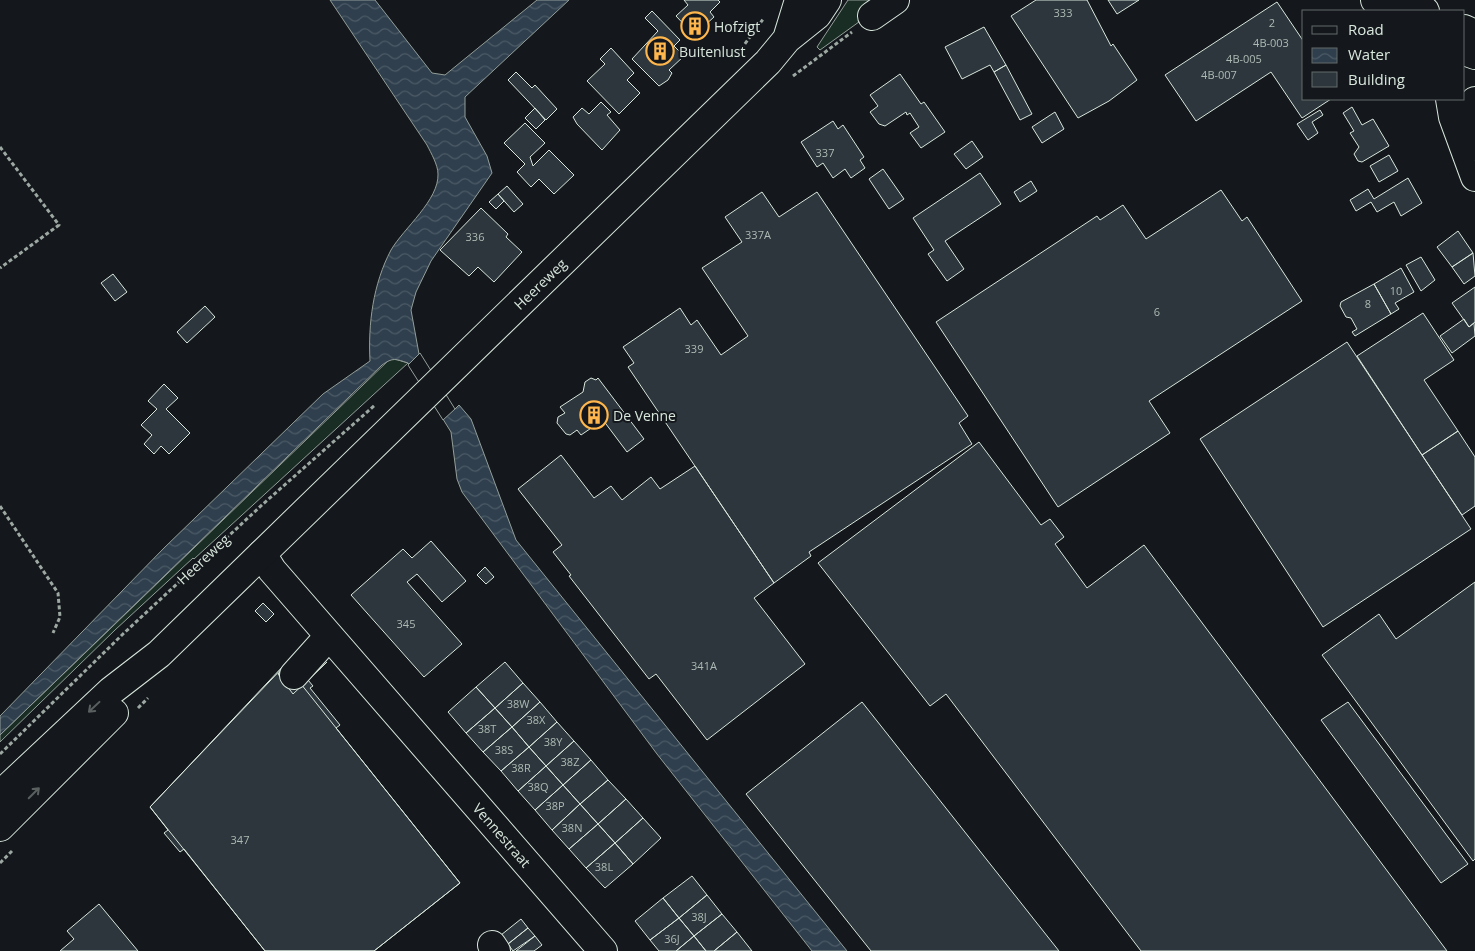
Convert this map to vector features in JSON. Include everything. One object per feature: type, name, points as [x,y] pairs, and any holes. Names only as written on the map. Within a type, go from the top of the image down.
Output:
[{"type":"main road","name":"Heereweg","points":[[0,795],[111,691],[159,654],[768,62],[787,39],[799,0]]},
{"type":"main road","points":[[787,39],[817,15],[827,0]]},
{"type":"main road","points":[[872,16],[896,0]]},
{"type":"main road","points":[[1375,0],[1387,10]]},
{"type":"main road","points":[[1406,0],[1423,10]]},
{"type":"main road","points":[[1465,48],[1475,40]]},
{"type":"main road","points":[[1450,100],[1453,117],[1471,166]]},
{"type":"main road","points":[[1471,166],[1470,119],[1475,101]]},
{"type":"main road","points":[[262,554],[272,570],[329,636],[294,675]]},
{"type":"main road","name":"Vennestraat","points":[[329,636],[603,951]]},
{"type":"main road","name":"Heereweg","points":[[0,827],[123,704],[159,654]]},
{"type":"path","points":[[0,147],[59,224],[0,268]]},
{"type":"path","name":"Heereweg","points":[[0,754],[123,634],[242,523],[365,412],[380,402]]},
{"type":"path","points":[[0,506],[58,593],[60,618],[52,633]]},
{"type":"green space","points":[[848,0],[870,0],[867,7],[870,14],[820,50],[817,47]]},
{"type":"green space","points":[[391,358],[408,363],[115,630],[0,742],[0,735]]},
{"type":"water","points":[[330,0],[375,0],[432,73],[445,75],[537,0],[569,0],[465,97],[465,117],[487,156],[492,173],[431,261],[416,292],[411,310],[419,354],[454,410],[459,405],[471,419],[516,540],[847,951],[812,951],[657,754],[462,492],[457,479],[451,432],[408,363],[400,360],[392,360],[382,365],[0,735],[0,716],[164,548],[323,394],[370,361],[371,319],[380,276],[391,250],[420,214],[433,194],[437,184],[438,170],[427,145]]},
{"type":"pier","points":[[420,353],[455,409],[443,420],[408,365]]},
{"type":"building","name":"Hofzigt","points":[[684,0],[718,0],[720,2],[710,12],[714,17],[694,35],[676,16],[688,5]]},
{"type":"building","points":[[1036,0],[1087,0],[1111,46],[1113,44],[1137,80],[1109,101],[1078,118],[1011,16]]},
{"type":"building","points":[[1108,0],[1139,0],[1117,14]]},
{"type":"building","points":[[1277,2],[1302,39],[1302,100],[1329,100],[1302,118],[1271,72],[1196,121],[1165,75]]},
{"type":"building","name":"Buitenlust","points":[[652,11],[680,40],[674,46],[684,56],[669,70],[672,73],[668,80],[659,86],[632,59],[658,31],[645,18]]},
{"type":"building","points":[[984,27],[1006,65],[994,72],[990,65],[962,79],[945,47]]},
{"type":"building","points":[[611,48],[634,73],[627,80],[640,93],[619,114],[587,81],[605,64],[600,59]]},
{"type":"building","points":[[1006,65],[1032,114],[1020,120],[994,72]]},
{"type":"building","points":[[516,72],[532,88],[535,85],[557,109],[546,120],[508,80]]},
{"type":"building","points":[[900,74],[921,104],[924,102],[945,132],[921,148],[910,133],[919,127],[910,113],[907,115],[906,112],[885,126],[879,124],[870,112],[878,106],[870,95]]},
{"type":"building","points":[[601,102],[611,112],[607,115],[620,130],[602,150],[577,124],[573,117],[582,108],[589,114]]},
{"type":"building","points":[[1352,107],[1362,125],[1373,119],[1389,146],[1362,162],[1358,161],[1354,154],[1359,147],[1350,133],[1354,131],[1343,113]]},
{"type":"building","points":[[535,108],[545,120],[536,129],[525,118]]},
{"type":"building","points":[[1320,110],[1323,115],[1312,122],[1318,133],[1308,140],[1297,124]]},
{"type":"building","points":[[1055,112],[1064,129],[1042,143],[1032,127]]},
{"type":"building","points":[[833,121],[838,129],[843,125],[864,157],[860,160],[865,168],[851,178],[845,169],[833,178],[823,163],[817,167],[801,142]]},
{"type":"building","points":[[525,123],[545,143],[530,157],[533,166],[549,150],[574,175],[554,194],[539,179],[531,187],[517,172],[525,164],[504,143]]},
{"type":"building","points":[[972,141],[983,157],[966,169],[954,154]]},
{"type":"building","points":[[1389,155],[1398,171],[1379,182],[1370,166]]},
{"type":"building","points":[[883,169],[904,199],[889,209],[869,179]]},
{"type":"building","points":[[980,173],[1001,204],[945,241],[964,269],[947,281],[928,254],[934,250],[913,218]]},
{"type":"building","points":[[1408,178],[1422,203],[1401,216],[1394,202],[1377,212],[1371,202],[1356,211],[1350,200],[1368,189],[1374,199]]},
{"type":"building","points":[[1031,181],[1037,191],[1020,202],[1014,192]]},
{"type":"building","points":[[507,186],[523,204],[514,212],[498,194]]},
{"type":"building","points":[[1221,190],[1242,221],[1247,217],[1302,301],[1149,401],[1170,433],[1058,507],[936,322],[1097,216],[1100,220],[1123,205],[1146,239]]},
{"type":"building","points":[[762,192],[779,217],[817,192],[968,416],[959,423],[972,444],[809,552],[811,556],[774,583],[628,367],[634,363],[623,347],[680,308],[691,325],[697,320],[721,355],[748,336],[702,268],[742,242],[725,217]]},
{"type":"building","points":[[498,194],[504,201],[496,209],[489,202]]},
{"type":"building","points":[[481,208],[508,234],[506,237],[522,252],[494,282],[478,267],[469,276],[440,250]]},
{"type":"building","points":[[1458,231],[1473,253],[1452,267],[1437,247]]},
{"type":"building","points":[[1473,253],[1475,276],[1464,284],[1452,267]]},
{"type":"building","points":[[1421,257],[1435,280],[1421,291],[1406,265]]},
{"type":"building","points":[[1401,268],[1414,292],[1395,303],[1399,309],[1391,314],[1374,284]]},
{"type":"building","points":[[113,274],[127,292],[115,301],[101,283]]},
{"type":"building","points":[[1374,284],[1391,314],[1355,336],[1352,332],[1357,329],[1351,318],[1346,317],[1340,306],[1341,302]]},
{"type":"building","points":[[1475,287],[1475,322],[1469,327],[1452,303]]},
{"type":"building","points":[[205,306],[215,317],[187,343],[177,332]]},
{"type":"building","points":[[1423,313],[1454,360],[1424,380],[1458,431],[1422,455],[1357,356]]},
{"type":"building","points":[[1464,319],[1469,327],[1474,323],[1475,336],[1452,353],[1440,336]]},
{"type":"building","points":[[1347,342],[1471,529],[1323,627],[1200,439]]},
{"type":"building","name":"De Venne","points":[[591,378],[596,380],[598,378],[644,439],[627,452],[603,420],[581,435],[577,430],[570,435],[566,434],[557,423],[558,417],[565,413],[560,407],[583,392],[585,382]]},
{"type":"building","points":[[164,384],[178,398],[166,409],[190,433],[169,454],[161,446],[154,454],[144,444],[152,435],[141,425],[157,409],[148,401]]},
{"type":"building","points":[[1458,431],[1475,457],[1475,506],[1462,515],[1422,455]]},
{"type":"building","points":[[979,442],[1041,525],[1050,519],[1064,537],[1055,544],[1087,588],[1144,545],[1447,951],[1141,951],[946,694],[930,706],[818,563]]},
{"type":"building","points":[[561,455],[594,498],[611,486],[622,500],[651,477],[660,489],[695,466],[774,583],[754,598],[805,664],[707,740],[656,674],[649,679],[569,576],[571,575],[553,552],[562,545],[518,489]]},
{"type":"building","points":[[431,541],[466,581],[442,602],[417,574],[407,582],[462,644],[424,677],[351,595],[403,549],[412,558]]},
{"type":"building","points":[[485,567],[494,577],[486,584],[477,575]]},
{"type":"building","points":[[1475,582],[1475,859],[1473,861],[1322,655],[1379,614],[1396,639]]},
{"type":"building","points":[[263,603],[274,614],[266,622],[255,611]]},
{"type":"building","points":[[309,640],[278,674],[293,694],[327,662],[308,680],[313,686],[310,688],[340,725],[336,728],[460,883],[374,951],[265,951],[184,849],[180,852],[164,833],[168,830],[150,807]]},
{"type":"building","points":[[505,662],[523,683],[495,708],[476,687]]},
{"type":"building","points":[[285,664],[460,883],[374,951],[265,951],[150,807]]},
{"type":"building","points":[[523,683],[540,702],[512,727],[495,708]]},
{"type":"building","points":[[476,687],[495,708],[466,733],[448,712]]},
{"type":"building","points":[[540,702],[557,722],[529,747],[512,727]]},
{"type":"building","points":[[862,702],[1059,951],[871,951],[746,794]]},
{"type":"building","points":[[1348,702],[1468,864],[1441,883],[1321,720]]},
{"type":"building","points":[[495,708],[512,727],[483,752],[466,733]]},
{"type":"building","points":[[557,722],[574,741],[546,766],[529,747]]},
{"type":"building","points":[[512,727],[529,747],[501,771],[483,752]]},
{"type":"building","points":[[574,741],[591,760],[563,785],[546,766]]},
{"type":"building","points":[[529,747],[546,766],[518,791],[501,771]]},
{"type":"building","points":[[591,760],[608,780],[580,804],[563,785]]},
{"type":"building","points":[[546,766],[563,785],[535,810],[518,791]]},
{"type":"building","points":[[608,780],[626,799],[598,824],[580,804]]},
{"type":"building","points":[[563,785],[580,804],[552,830],[535,810]]},
{"type":"building","points":[[626,799],[643,818],[615,843],[598,824]]},
{"type":"building","points":[[580,804],[598,824],[569,849],[552,830]]},
{"type":"building","points":[[643,818],[661,838],[633,864],[615,843]]},
{"type":"building","points":[[598,824],[615,843],[586,868],[569,849]]},
{"type":"building","points":[[615,843],[633,864],[605,888],[586,868]]},
{"type":"building","points":[[692,876],[707,895],[679,918],[663,898]]},
{"type":"building","points":[[707,895],[722,914],[694,936],[679,918]]},
{"type":"building","points":[[663,898],[679,918],[650,940],[635,921]]},
{"type":"building","points":[[99,904],[138,951],[60,951],[74,939],[67,931]]},
{"type":"building","points":[[722,914],[737,932],[714,951],[706,951],[694,936]]},
{"type":"building","points":[[679,918],[694,936],[676,951],[659,951],[650,940]]},
{"type":"building","points":[[521,919],[528,928],[508,944],[501,935]]},
{"type":"building","points":[[528,928],[535,936],[513,951],[508,944]]},
{"type":"building","points":[[737,932],[752,951],[714,951]]},
{"type":"building","points":[[535,936],[542,945],[534,951],[516,951]]},
{"type":"building","points":[[694,936],[706,951],[676,951]]},
{"type":"place","name":"Hofzigt","points":[[695,26]]},
{"type":"place","name":"Buitenlust","points":[[660,51]]},
{"type":"place","name":"De Venne","points":[[594,415]]}]
